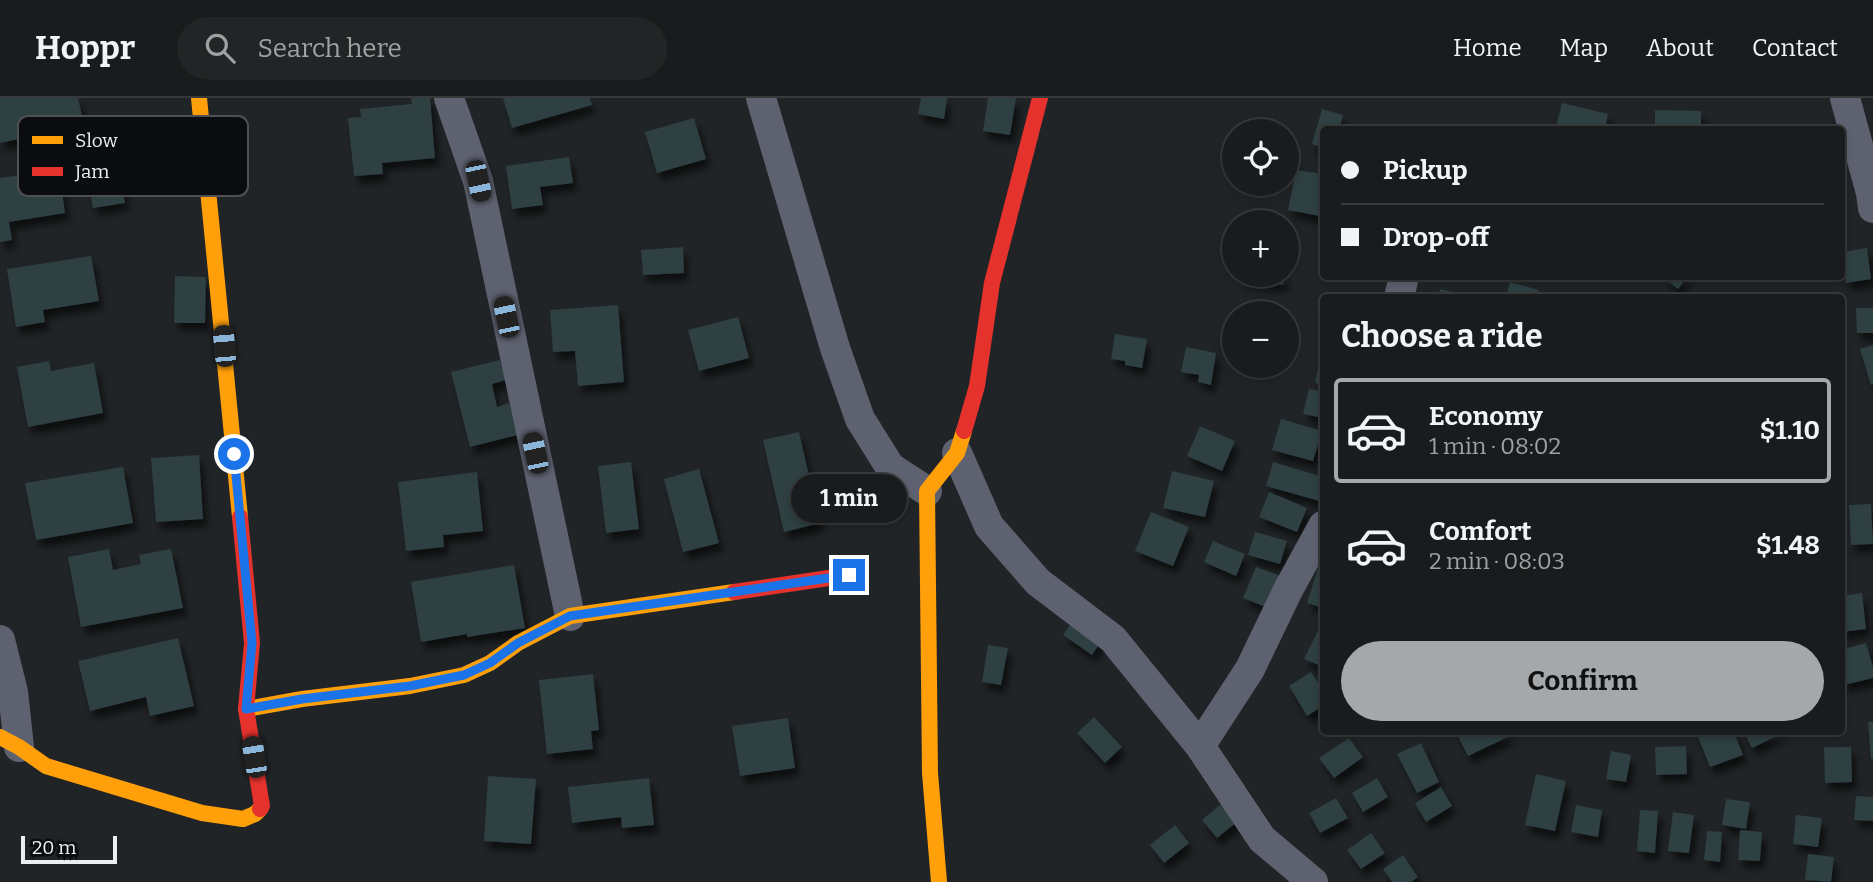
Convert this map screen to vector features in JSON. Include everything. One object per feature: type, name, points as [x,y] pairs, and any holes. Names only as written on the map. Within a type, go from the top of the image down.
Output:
[{"type":"street","points":[[199,98],[201,116]]},
{"type":"street","points":[[449,98],[478,181],[570,616]]},
{"type":"street","points":[[761,98],[835,348],[860,419],[890,467],[927,491]]},
{"type":"street","points":[[939,882],[930,773],[927,491],[957,453],[976,386],[992,283],[1040,98]]},
{"type":"street","points":[[1845,98],[1873,208]]},
{"type":"street","points":[[0,640],[13,692],[9,742],[46,766],[202,813],[243,819],[255,814],[262,806],[246,709],[252,643],[209,196]]},
{"type":"street","points":[[957,453],[989,526],[1038,582],[1112,639],[1200,746],[1262,839],[1313,882]]},
{"type":"street","points":[[1200,746],[1250,669],[1320,531]]},
{"type":"street","points":[[246,709],[302,699],[410,686],[464,675],[490,663],[518,643],[570,616],[849,575]]},
{"type":"building","points":[[0,98],[78,98],[82,116],[18,116],[18,139],[0,143]]},
{"type":"building","points":[[411,98],[430,98],[435,158],[382,163],[383,174],[354,176],[348,118],[361,117],[360,109],[412,104]]},
{"type":"building","points":[[503,98],[590,98],[592,105],[512,128]]},
{"type":"building","points":[[921,98],[947,98],[944,119],[918,114]]},
{"type":"building","points":[[988,98],[1016,98],[1010,135],[983,131]]},
{"type":"building","points":[[1562,103],[1608,114],[1606,126],[1556,126]]},
{"type":"building","points":[[1322,109],[1343,115],[1340,126],[1320,126],[1320,147],[1312,144]]},
{"type":"building","points":[[1655,110],[1701,111],[1701,126],[1655,126]]},
{"type":"building","points":[[694,118],[706,159],[657,173],[645,132]]},
{"type":"building","points":[[569,157],[573,183],[540,187],[543,205],[512,209],[506,166]]},
{"type":"building","points":[[1299,170],[1320,174],[1320,216],[1288,210],[1291,196],[1299,196]]},
{"type":"building","points":[[18,176],[18,196],[63,196],[65,213],[9,222],[12,240],[0,242],[0,178]]},
{"type":"building","points":[[91,196],[124,196],[125,203],[93,208]]},
{"type":"building","points":[[683,247],[684,273],[643,275],[641,250]]},
{"type":"building","points":[[1867,248],[1871,279],[1846,283],[1845,252]]},
{"type":"building","points":[[91,256],[99,301],[43,310],[45,322],[16,327],[7,269]]},
{"type":"building","points":[[175,276],[206,277],[205,323],[174,323]]},
{"type":"building","points":[[1667,280],[1685,280],[1678,289]]},
{"type":"building","points":[[1510,282],[1539,290],[1538,294],[1507,294]]},
{"type":"building","points":[[1440,289],[1460,294],[1439,294]]},
{"type":"building","points":[[618,305],[624,382],[578,386],[575,351],[553,352],[550,310]]},
{"type":"building","points":[[1856,308],[1873,308],[1873,333],[1857,333]]},
{"type":"building","points":[[738,317],[749,358],[699,371],[688,330]]},
{"type":"building","points":[[1115,334],[1147,339],[1142,368],[1111,359]]},
{"type":"building","points":[[1873,345],[1873,384],[1871,385],[1860,349]]},
{"type":"building","points":[[1186,347],[1216,353],[1211,385],[1198,382],[1199,375],[1181,372]]},
{"type":"building","points":[[1320,358],[1320,384],[1315,383]]},
{"type":"building","points":[[500,360],[506,380],[492,384],[497,407],[509,403],[517,435],[470,447],[451,372]]},
{"type":"building","points":[[49,361],[51,371],[94,363],[103,413],[28,427],[17,367]]},
{"type":"building","points":[[1309,389],[1320,391],[1320,417],[1303,414]]},
{"type":"building","points":[[1281,419],[1320,430],[1313,461],[1272,450]]},
{"type":"building","points":[[1200,426],[1235,441],[1222,471],[1187,456]]},
{"type":"building","points":[[799,432],[820,523],[784,532],[763,440]]},
{"type":"building","points":[[199,455],[203,519],[156,522],[151,458]]},
{"type":"building","points":[[631,462],[639,529],[606,533],[598,466]]},
{"type":"building","points":[[1273,462],[1320,476],[1320,501],[1266,486]]},
{"type":"building","points":[[123,467],[133,523],[36,540],[25,483]]},
{"type":"building","points":[[699,469],[719,543],[683,552],[664,479]]},
{"type":"building","points":[[1172,471],[1214,481],[1205,517],[1163,508]]},
{"type":"building","points":[[477,472],[483,531],[443,535],[444,547],[406,551],[398,482]]},
{"type":"building","points":[[1269,492],[1307,508],[1297,532],[1259,517]]},
{"type":"building","points":[[1871,504],[1873,544],[1851,545],[1849,505]]},
{"type":"building","points":[[1151,512],[1189,527],[1173,566],[1135,551]]},
{"type":"building","points":[[1255,532],[1287,541],[1280,564],[1248,555]]},
{"type":"building","points":[[1213,541],[1245,554],[1236,576],[1204,562]]},
{"type":"building","points":[[109,549],[113,570],[141,564],[139,555],[171,549],[183,608],[81,627],[68,557]]},
{"type":"building","points":[[514,565],[525,628],[421,642],[411,582]]},
{"type":"building","points":[[1256,567],[1281,576],[1268,608],[1243,598]]},
{"type":"building","points":[[1318,568],[1320,607],[1307,603]]},
{"type":"building","points":[[1862,593],[1866,629],[1845,632],[1845,595]]},
{"type":"building","points":[[1076,617],[1104,637],[1092,655],[1063,635]]},
{"type":"building","points":[[1320,627],[1320,666],[1304,659]]},
{"type":"building","points":[[178,638],[194,706],[150,716],[146,697],[90,711],[78,661]]},
{"type":"building","points":[[1866,643],[1873,667],[1873,678],[1845,685],[1845,649]]},
{"type":"building","points":[[988,645],[1008,648],[1001,685],[982,682]]},
{"type":"building","points":[[1311,672],[1320,686],[1320,708],[1307,716],[1289,686]]},
{"type":"building","points":[[593,674],[599,730],[591,731],[593,749],[547,754],[539,680]]},
{"type":"building","points":[[1094,717],[1122,747],[1105,763],[1077,733]]},
{"type":"building","points":[[788,718],[795,768],[740,776],[732,726]]},
{"type":"building","points":[[1868,722],[1873,722],[1873,759],[1871,759]]},
{"type":"building","points":[[1458,735],[1510,736],[1468,756]]},
{"type":"building","points":[[1697,735],[1735,735],[1743,755],[1710,767]]},
{"type":"building","points":[[1746,735],[1779,735],[1752,748]]},
{"type":"building","points":[[1349,738],[1363,757],[1334,778],[1319,758]]},
{"type":"building","points":[[1421,743],[1439,782],[1417,793],[1397,754]]},
{"type":"building","points":[[1686,746],[1687,774],[1656,775],[1655,747]]},
{"type":"building","points":[[1824,747],[1851,747],[1852,782],[1825,783]]},
{"type":"building","points":[[1611,751],[1631,755],[1626,782],[1606,779]]},
{"type":"building","points":[[1536,774],[1566,781],[1555,831],[1525,825]]},
{"type":"building","points":[[488,776],[536,779],[531,844],[484,841]]},
{"type":"building","points":[[649,778],[654,825],[622,828],[621,817],[572,823],[568,787]]},
{"type":"building","points":[[1377,778],[1388,797],[1363,812],[1352,793]]},
{"type":"building","points":[[1441,787],[1452,806],[1426,822],[1415,803]]},
{"type":"building","points":[[1856,796],[1873,797],[1873,821],[1854,820]]},
{"type":"building","points":[[1336,798],[1348,818],[1320,833],[1309,813]]},
{"type":"building","points":[[1227,799],[1242,818],[1217,838],[1202,820]]},
{"type":"building","points":[[1726,799],[1750,802],[1746,829],[1722,825]]},
{"type":"building","points":[[1576,805],[1602,810],[1598,837],[1571,832]]},
{"type":"building","points":[[1640,810],[1658,811],[1655,853],[1637,851]]},
{"type":"building","points":[[1673,812],[1694,815],[1689,853],[1668,851]]},
{"type":"building","points":[[1796,815],[1822,818],[1818,847],[1793,844]]},
{"type":"building","points":[[1175,825],[1189,843],[1164,863],[1150,845]]},
{"type":"building","points":[[1740,830],[1762,832],[1760,861],[1738,860]]},
{"type":"building","points":[[1707,831],[1722,832],[1720,862],[1704,860]]},
{"type":"building","points":[[1371,833],[1385,853],[1361,869],[1347,850]]},
{"type":"building","points":[[1808,854],[1834,857],[1831,882],[1805,880]]},
{"type":"building","points":[[1403,855],[1418,877],[1411,882],[1392,882],[1383,869]]},
{"type":"traffic: slow","points":[[199,98],[201,116]]},
{"type":"traffic: slow","points":[[209,196],[240,517]]},
{"type":"traffic: slow","points":[[939,882],[930,773],[927,491],[957,453],[964,431]]},
{"type":"traffic: slow","points":[[246,709],[302,699],[410,686],[464,675],[490,663],[518,643],[570,616],[734,592]]},
{"type":"traffic: slow","points":[[0,737],[46,766],[202,813],[243,819],[260,809]]},
{"type":"traffic: jam","points":[[964,431],[977,386],[992,283],[1040,98]]},
{"type":"traffic: jam","points":[[240,517],[252,643],[246,709],[262,806],[260,809]]},
{"type":"traffic: jam","points":[[734,592],[849,575]]},
{"type":"route","points":[[234,454],[252,643],[246,709],[302,699],[410,686],[464,675],[490,663],[518,643],[570,616],[849,575]]}]
